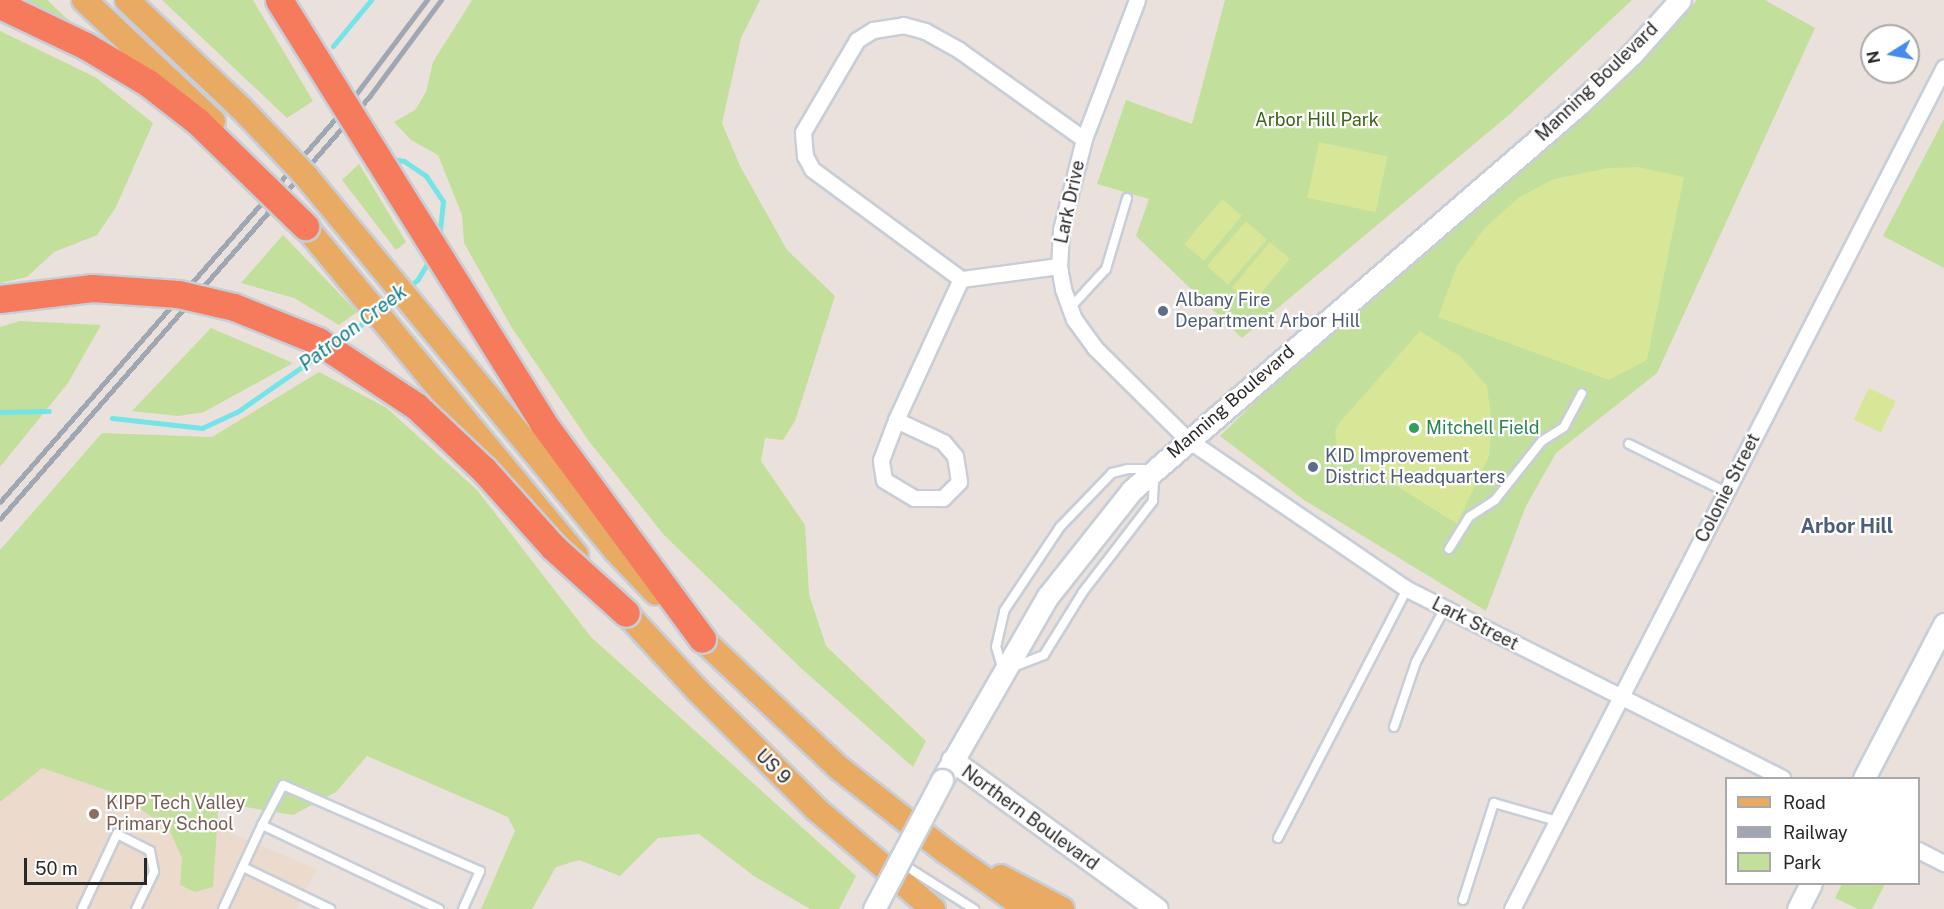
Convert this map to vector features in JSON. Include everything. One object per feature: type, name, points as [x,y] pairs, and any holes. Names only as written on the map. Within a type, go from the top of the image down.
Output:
[{"type":"highway","points":[[279,0],[537,414],[702,639]]},
{"type":"highway","points":[[0,5],[86,46],[141,78],[197,121],[305,226]]},
{"type":"highway","points":[[0,299],[92,288],[178,294],[234,307],[318,341],[369,371],[424,413],[484,470],[553,547],[626,613]]},
{"type":"main road","name":"US 9","points":[[84,0],[231,138],[626,613],[713,707],[844,835],[933,909]]},
{"type":"main road","points":[[128,0],[241,108],[312,183],[615,550],[702,639],[823,754],[945,851],[1027,909]]},
{"type":"main road","points":[[945,851],[1062,909]]},
{"type":"street","name":"Lark Drive","points":[[1137,0],[1084,139],[1061,230],[1059,266],[1070,308],[1095,348],[1187,439]]},
{"type":"street","name":"Manning Boulevard","points":[[952,760],[1048,596],[1132,490],[1187,439],[1578,105],[1632,54],[1680,0]]},
{"type":"street","points":[[1059,266],[961,279],[812,170],[805,156],[802,132],[857,40],[873,30],[903,25],[925,31],[960,50],[1084,139]]},
{"type":"street","name":"Colonie Street","points":[[1512,909],[1944,67]]},
{"type":"street","points":[[896,420],[943,442],[955,456],[959,482],[943,498],[914,498],[884,480],[881,460],[896,420],[961,279]]},
{"type":"street","name":"Lark Street","points":[[1187,439],[1407,589],[1780,777]]},
{"type":"street","points":[[1865,777],[1944,624]]},
{"type":"street","name":"Northern Boulevard","points":[[874,909],[952,760],[1157,909]]},
{"type":"street","points":[[1920,851],[1944,863]]},
{"type":"street","points":[[1798,909],[1810,885]]},
{"type":"lane","points":[[1070,308],[1106,270],[1126,198]]},
{"type":"lane","points":[[1449,549],[1469,517],[1496,500],[1542,441],[1564,427],[1582,393]]},
{"type":"lane","points":[[1629,444],[1726,492]]},
{"type":"lane","points":[[1003,671],[996,647],[1004,611],[1060,527],[1112,473],[1155,469]]},
{"type":"lane","points":[[1278,838],[1407,589]]},
{"type":"lane","points":[[1394,728],[1416,662],[1445,608]]},
{"type":"lane","points":[[223,909],[283,785],[480,871],[463,909]]},
{"type":"lane","points":[[1463,900],[1494,803],[1557,821]]},
{"type":"lane","points":[[262,825],[439,909]]},
{"type":"lane","points":[[82,909],[117,834],[150,851],[154,872],[136,909]]},
{"type":"lane","points":[[844,835],[927,876],[974,909]]},
{"type":"lane","points":[[243,867],[330,909]]},
{"type":"shaded area","name":"KIPP Tech Valley Primary School","points":[[17,743],[317,869],[296,909],[0,909],[0,760]]},
{"type":"green space","points":[[27,0],[47,0],[75,26]]},
{"type":"green space","points":[[162,0],[253,0],[313,101],[287,118]]},
{"type":"green space","points":[[472,0],[760,0],[741,38],[722,123],[740,166],[787,250],[835,296],[795,421],[783,440],[765,438],[761,461],[805,525],[809,594],[826,646],[926,741],[913,767],[802,669],[664,535],[588,440],[512,328],[464,243],[462,215],[438,155],[411,140],[394,122],[415,110],[426,92],[433,62]]},
{"type":"green space","name":"Arbor Hill Park","points":[[1225,0],[1632,0],[1510,114],[1242,338],[1136,236],[1149,199],[1097,184],[1126,100],[1192,124]]},
{"type":"green space","points":[[1697,0],[1765,0],[1815,28],[1657,373],[1556,453],[1526,506],[1486,611],[1304,500],[1220,436],[1281,377],[1595,108]]},
{"type":"green space","points":[[0,31],[95,77],[153,123],[116,207],[97,235],[54,252],[27,277],[0,283]]},
{"type":"green space","points":[[1944,119],[1944,268],[1883,236]]},
{"type":"green space","points":[[1319,142],[1387,157],[1376,212],[1307,198]]},
{"type":"green space","points":[[359,164],[406,242],[396,250],[342,180]]},
{"type":"green space","points":[[1638,167],[1684,177],[1647,360],[1609,380],[1438,317],[1457,266],[1484,229],[1519,197],[1554,179],[1608,168]]},
{"type":"green space","points":[[1222,199],[1242,216],[1204,261],[1184,244]]},
{"type":"green space","points":[[1246,221],[1267,239],[1228,285],[1207,266]]},
{"type":"green space","points":[[283,235],[357,312],[339,325],[294,298],[241,283]]},
{"type":"green space","points":[[1270,242],[1290,259],[1252,304],[1232,287]]},
{"type":"green space","points":[[20,321],[101,325],[68,383],[0,467],[0,327]]},
{"type":"green space","points":[[211,328],[293,363],[204,412],[178,416],[132,411]]},
{"type":"green space","name":"Mitchell Field","points":[[1420,331],[1460,356],[1487,386],[1492,426],[1489,456],[1457,524],[1337,448],[1335,431],[1341,421]]},
{"type":"green space","points":[[319,372],[387,408],[477,490],[591,637],[856,876],[839,909],[810,909],[754,876],[699,834],[658,838],[620,876],[579,860],[556,867],[532,909],[481,909],[515,831],[508,817],[367,756],[336,792],[293,815],[240,806],[218,812],[213,887],[195,892],[180,885],[182,858],[168,827],[115,793],[42,768],[0,802],[0,550],[102,433],[212,437]]},
{"type":"green space","points":[[1869,388],[1896,401],[1881,433],[1854,419]]},
{"type":"green space","points":[[1842,885],[1884,885],[1872,909],[1858,909],[1835,898]]},
{"type":"waterway","name":"Patroon Creek","points":[[333,46],[371,0]]},
{"type":"waterway","name":"Patroon Creek","points":[[388,158],[404,161],[426,176],[443,201],[439,241]]},
{"type":"waterway","name":"Patroon Creek","points":[[408,288],[418,279],[431,257]]},
{"type":"waterway","name":"Patroon Creek","points":[[382,308],[398,295]]},
{"type":"waterway","name":"Patroon Creek","points":[[337,343],[372,316]]},
{"type":"waterway","name":"Patroon Creek","points":[[112,418],[202,428],[237,412],[322,353]]},
{"type":"waterway","name":"Patroon Creek","points":[[0,412],[49,411]]},
{"type":"railway","points":[[0,502],[350,102],[427,0]]},
{"type":"railway","points":[[0,519],[369,97],[441,0]]},
{"type":"place","name":"Albany Fire Department Arbor Hill","points":[[1163,311]]},
{"type":"place","name":"Mitchell Field","points":[[1414,428]]},
{"type":"place","name":"KID Improvement District Headquarters","points":[[1313,467]]},
{"type":"place","name":"KIPP Tech Valley Primary School","points":[[94,814]]},
{"type":"district","name":"Arbor Hill","points":[[1847,526]]}]
